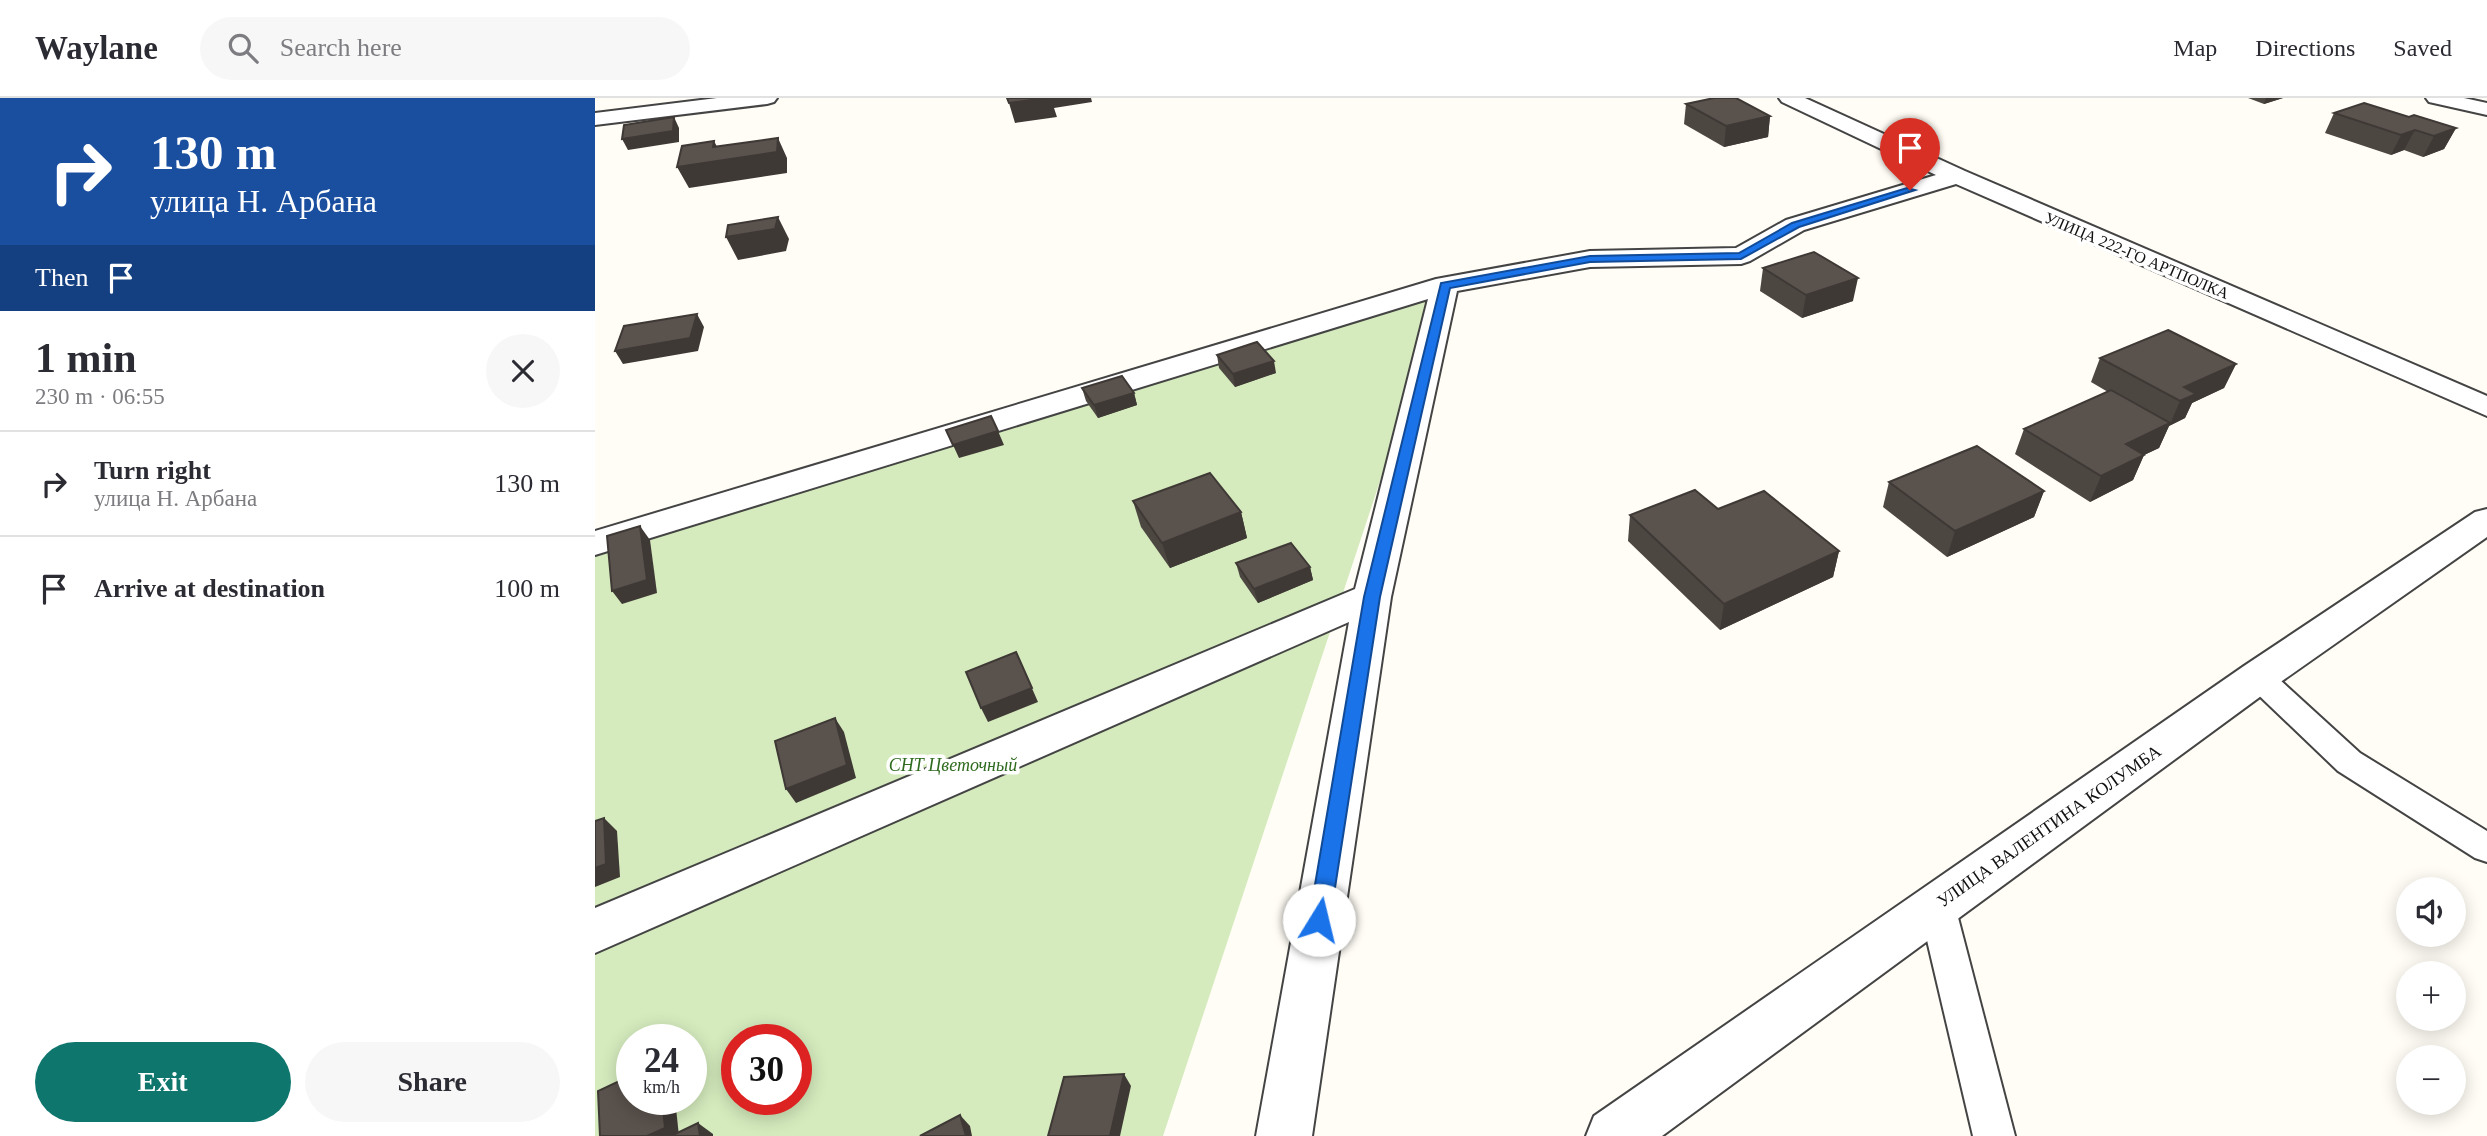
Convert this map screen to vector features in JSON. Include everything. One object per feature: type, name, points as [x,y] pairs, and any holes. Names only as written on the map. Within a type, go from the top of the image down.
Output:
[{"type":"street","points":[[595,119],[717,101],[767,98]]},
{"type":"street","name":"УЛИЦА 222-ГО АРТПОЛКА","points":[[1789,98],[1957,176],[2487,407]]},
{"type":"street","points":[[2435,98],[2487,109]]},
{"type":"street","points":[[595,543],[1445,285],[1590,259],[1741,256],[1795,225],[1957,176]]},
{"type":"street","points":[[1284,1136],[1372,597],[1445,285]]},
{"type":"street","name":"УЛИЦА ВАЛЕНТИНА КОЛУМБА","points":[[1614,1136],[2258,677],[2487,520]]},
{"type":"street","points":[[595,931],[1372,597]]},
{"type":"lane","points":[[2258,677],[2349,762],[2487,848]]},
{"type":"lane","points":[[1937,906],[1994,1136]]},
{"type":"green space","name":"СНТ Цветочный","points":[[1445,285],[1163,1136],[595,1136],[595,543]]},
{"type":"building","points":[[1007,98],[1047,98],[1009,103]]},
{"type":"building","points":[[1714,98],[1736,98],[1770,116],[1726,126],[1686,104]]},
{"type":"building","points":[[2364,103],[2456,128],[2434,136],[2415,130],[2401,135],[2334,113]]},
{"type":"building","points":[[674,117],[673,131],[622,139],[624,125]]},
{"type":"building","points":[[778,138],[777,152],[677,167],[682,146],[714,141],[713,147]]},
{"type":"building","points":[[778,217],[775,229],[726,237],[728,225]]},
{"type":"building","points":[[1814,252],[1858,278],[1806,295],[1763,268]]},
{"type":"building","points":[[697,314],[690,338],[615,351],[624,326]]},
{"type":"building","points":[[2168,330],[2236,364],[2184,387],[2196,394],[2180,401],[2100,358]]},
{"type":"building","points":[[1257,342],[1274,361],[1233,374],[1217,355]]},
{"type":"building","points":[[1122,376],[1134,393],[1094,405],[1082,388]]},
{"type":"building","points":[[2111,390],[2170,423],[2126,444],[2144,455],[2101,476],[2024,429]]},
{"type":"building","points":[[991,416],[998,431],[953,445],[946,430]]},
{"type":"building","points":[[1977,446],[2044,491],[1955,531],[1889,482]]},
{"type":"building","points":[[1210,473],[1241,512],[1162,543],[1133,501]]},
{"type":"building","points":[[1695,490],[1718,509],[1764,491],[1839,551],[1724,604],[1630,515]]},
{"type":"building","points":[[640,526],[647,580],[612,591],[607,536]]},
{"type":"building","points":[[1291,543],[1310,567],[1254,589],[1236,563]]},
{"type":"building","points":[[1016,652],[1032,688],[981,708],[966,672]]},
{"type":"building","points":[[835,718],[847,765],[786,789],[775,741]]},
{"type":"building","points":[[604,818],[606,864],[595,868],[595,821]]},
{"type":"building","points":[[1124,1074],[1110,1136],[1048,1136],[1064,1077]]},
{"type":"building","points":[[616,1083],[616,1115],[664,1115],[665,1128],[647,1136],[600,1136],[598,1091]]},
{"type":"building","points":[[960,1115],[966,1136],[920,1136]]},
{"type":"building","points":[[698,1123],[700,1136],[671,1136]]},
{"type":"route","points":[[1319,920],[1372,597],[1445,285],[1590,259],[1741,256],[1795,225],[1910,190]]}]
